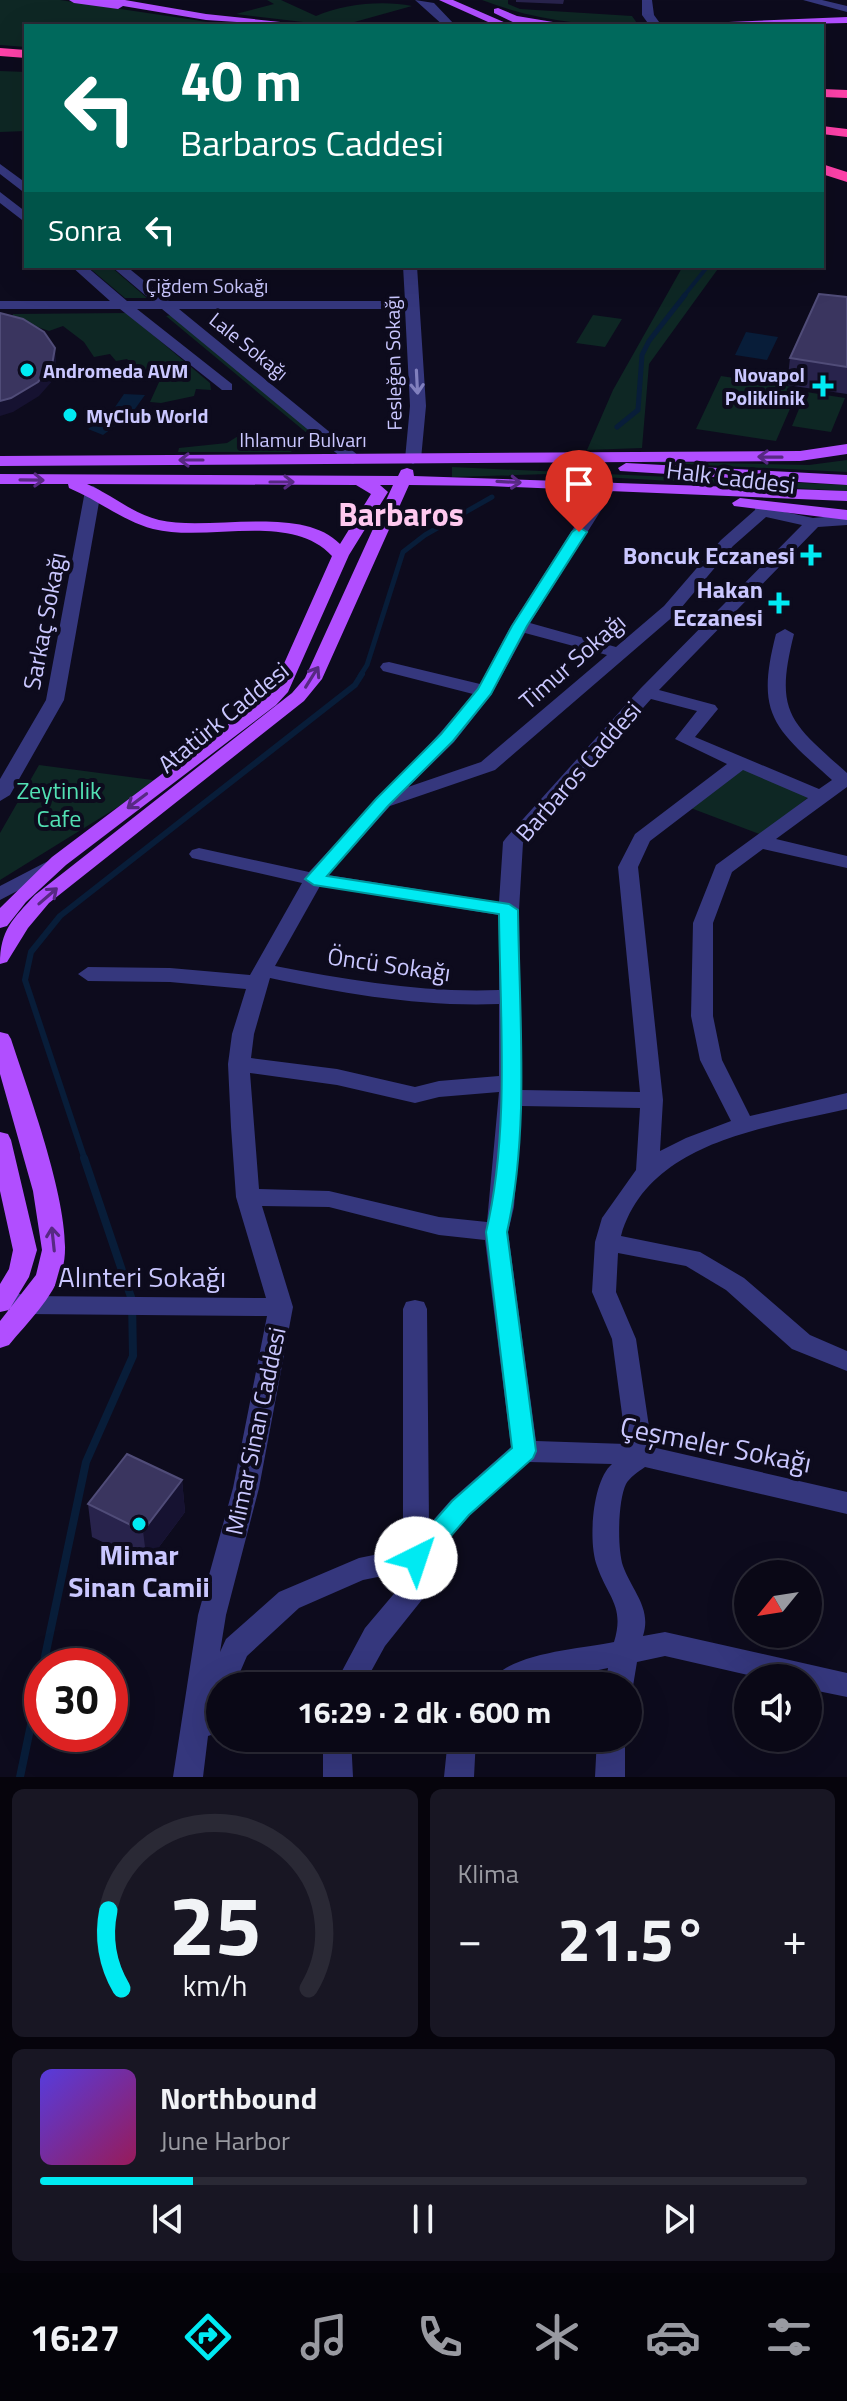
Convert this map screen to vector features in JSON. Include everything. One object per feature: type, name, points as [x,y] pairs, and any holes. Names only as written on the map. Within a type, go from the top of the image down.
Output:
[{"type":"highway","points":[[0,52],[24,54]]},
{"type":"highway","points":[[0,62],[24,63]]},
{"type":"highway","points":[[824,93],[847,93]]},
{"type":"highway","points":[[824,118],[847,121]]},
{"type":"highway","points":[[824,130],[847,133]]},
{"type":"highway","points":[[824,155],[847,160]]},
{"type":"highway","points":[[824,170],[847,177]]},
{"type":"main road","points":[[74,0],[240,24]]},
{"type":"main road","points":[[105,0],[206,17],[271,24]]},
{"type":"main road","points":[[444,0],[508,21],[546,24]]},
{"type":"main road","points":[[471,0],[508,21]]},
{"type":"main road","points":[[459,6],[476,20],[475,24]]},
{"type":"main road","points":[[752,24],[847,20]]},
{"type":"main road","points":[[824,27],[847,27]]},
{"type":"main road","name":"Ihlamur Bulvarı","points":[[0,461],[800,456],[847,449]]},
{"type":"main road","name":"Atatürk Caddesi","points":[[0,957],[4,932],[19,898],[59,861],[270,701],[292,670],[341,555],[403,481],[413,459]]},
{"type":"main road","name":"Ihlamur Bulvarı","points":[[558,459],[601,466],[847,480]]},
{"type":"main road","name":"Ihlamur Bulvarı","points":[[0,479],[403,481]]},
{"type":"main road","points":[[64,481],[93,491],[157,525],[279,528],[314,534],[331,542],[341,555]]},
{"type":"main road","points":[[403,481],[609,485],[847,496]]},
{"type":"main road","points":[[362,482],[385,501],[470,481]]},
{"type":"main road","name":"Halk Caddesi","points":[[609,485],[763,509],[847,518]]},
{"type":"main road","name":"Atatürk Caddesi","points":[[4,932],[298,697],[313,679],[385,501]]},
{"type":"main road","points":[[0,1039],[47,1202],[55,1242],[51,1268],[10,1302]]},
{"type":"main road","points":[[0,1140],[25,1250],[0,1338]]},
{"type":"street","points":[[420,0],[430,5],[448,24]]},
{"type":"street","points":[[647,0],[648,15],[655,24]]},
{"type":"street","points":[[808,0],[847,9]]},
{"type":"street","points":[[0,168],[13,179]]},
{"type":"street","points":[[0,196],[24,217]]},
{"type":"street","name":"Lale Sokağı","points":[[80,268],[227,387]]},
{"type":"street","name":"Lale Sokağı","points":[[120,268],[353,459]]},
{"type":"street","name":"Fesleğen Sokağı","points":[[410,268],[418,406],[413,459]]},
{"type":"street","name":"Çiğdem Sokağı","points":[[0,305],[413,305]]},
{"type":"street","name":"Mimar Sinan Caddesi","points":[[190,1764],[212,1615],[246,1488],[281,1307],[248,1197],[239,1064],[243,1034],[260,977],[314,879],[382,803],[447,738],[485,691],[520,626],[609,485]]},
{"type":"street","name":"Sarkaç Sokağı","points":[[0,795],[55,700],[93,491]]},
{"type":"street","points":[[763,509],[813,523],[847,518]]},
{"type":"street","name":"Timur Sokağı","points":[[382,803],[488,766],[670,610],[727,543],[763,509]]},
{"type":"street","name":"Barbaros Caddesi","points":[[524,1451],[496,1232],[502,1207],[510,1091],[509,910],[513,842],[647,692],[813,523]]},
{"type":"street","points":[[520,626],[618,653]]},
{"type":"street","points":[[743,1123],[711,1060],[702,1016],[703,923],[723,869],[845,780],[785,726],[772,687],[785,634]]},
{"type":"street","points":[[389,667],[485,691]]},
{"type":"street","points":[[647,692],[709,709],[684,739],[822,797]]},
{"type":"street","points":[[647,1171],[652,1100],[628,867],[642,838],[656,824],[742,762]]},
{"type":"street","points":[[761,842],[847,862]]},
{"type":"street","points":[[199,854],[314,879],[509,910]]},
{"type":"street","points":[[0,894],[59,861]]},
{"type":"street","name":"Öncü Sokağı","points":[[88,974],[260,977],[457,1000],[511,997]]},
{"type":"street","points":[[239,1064],[337,1077],[415,1095],[439,1089],[652,1100]]},
{"type":"street","points":[[621,1672],[633,1625],[632,1610],[609,1564],[606,1520],[614,1478],[640,1455],[624,1339],[604,1292],[607,1242],[614,1218],[647,1171],[692,1143],[743,1123],[847,1101]]},
{"type":"street","points":[[248,1197],[329,1199],[439,1226],[496,1232]]},
{"type":"street","points":[[607,1242],[692,1258],[735,1284],[801,1342],[847,1361]]},
{"type":"street","name":"Alınteri Sokağı","points":[[10,1302],[281,1307]]},
{"type":"street","points":[[356,1672],[375,1637],[423,1578],[416,1558],[415,1309]]},
{"type":"street","points":[[190,1764],[236,1648],[289,1600],[359,1569],[416,1558],[460,1508],[524,1451]]},
{"type":"street","name":"Çeşmeler Sokağı","points":[[524,1451],[640,1455],[847,1503]]},
{"type":"street","points":[[524,1672],[665,1644],[847,1685]]},
{"type":"street","points":[[337,1752],[338,1777]]},
{"type":"street","points":[[459,1777],[461,1752]]},
{"type":"street","points":[[610,1777],[611,1752]]},
{"type":"green space","points":[[0,0],[60,0],[222,24],[24,24],[24,47],[0,45]]},
{"type":"green space","points":[[267,0],[281,0],[316,16],[363,4],[412,6],[347,24],[320,24],[236,14],[274,4]]},
{"type":"green space","points":[[482,0],[508,0],[508,4],[520,9],[632,16],[638,24],[591,24],[520,12]]},
{"type":"green space","points":[[0,71],[24,72],[24,131],[0,132]]},
{"type":"green space","points":[[89,268],[112,268],[147,298],[125,298]]},
{"type":"green space","points":[[682,268],[719,268],[649,364],[642,448],[587,450],[613,390]]},
{"type":"green space","points":[[127,313],[210,383],[211,390],[196,389],[194,396],[161,403],[150,402],[165,369],[138,370],[127,359],[116,361],[110,354],[94,357],[84,342],[63,326],[49,331],[12,318],[13,314]]},
{"type":"green space","points":[[171,315],[324,441],[309,442],[302,437],[308,434],[166,316]]},
{"type":"green space","points":[[593,315],[622,319],[605,347],[576,343]]},
{"type":"green space","points":[[721,376],[799,388],[776,441],[696,429]]},
{"type":"green space","points":[[806,392],[845,398],[831,432],[792,426]]},
{"type":"green space","points":[[243,433],[286,447],[292,452],[178,452],[179,448],[227,443]]},
{"type":"green space","points":[[847,460],[847,472],[622,461],[809,465]]},
{"type":"green space","points":[[452,467],[847,485],[847,491],[549,474],[452,477]]},
{"type":"green space","name":"Zeytinlik Cafe","points":[[39,765],[160,781],[0,880],[0,833]]},
{"type":"green space","points":[[745,765],[811,795],[762,835],[688,807]]},
{"type":"water","points":[[746,332],[778,337],[767,360],[735,355]]},
{"type":"water","points":[[124,394],[145,395],[132,413],[103,435],[88,429],[113,410]]},
{"type":"building","points":[[819,294],[847,297],[847,367],[790,358]]},
{"type":"building","name":"Andromeda AVM","points":[[0,313],[23,319],[44,332],[55,348],[52,365],[38,382],[0,401]]},
{"type":"building","points":[[127,1454],[182,1480],[143,1531],[88,1504]]},
{"type":"waterway","points":[[683,297],[706,268]]},
{"type":"waterway","points":[[617,427],[638,410],[642,355],[649,341],[685,295]]},
{"type":"waterway","points":[[360,676],[367,665],[403,552],[425,535],[492,497]]},
{"type":"waterway","points":[[85,1160],[25,980],[31,952],[60,916],[355,685],[362,674]]},
{"type":"waterway","points":[[47,1648],[86,1462],[133,1356],[132,1300],[84,1158]]},
{"type":"waterway","points":[[20,1777],[25,1752]]},
{"type":"place","name":"Andromeda AVM","points":[[27,370]]},
{"type":"place","name":"Novapol Poliklinik","points":[[823,386]]},
{"type":"place","name":"MyClub World","points":[[70,415]]},
{"type":"place","name":"Boncuk Eczanesi","points":[[811,555]]},
{"type":"place","name":"Hakan Eczanesi","points":[[779,603]]},
{"type":"place","name":"Mimar Sinan Camii","points":[[139,1524]]},
{"type":"district","name":"Barbaros","points":[[401,514]]},
{"type":"route","points":[[416,1558],[460,1508],[524,1451],[496,1232],[502,1207],[510,1098],[509,910],[314,879],[382,803],[447,738],[485,691],[520,626],[579,532]]}]
